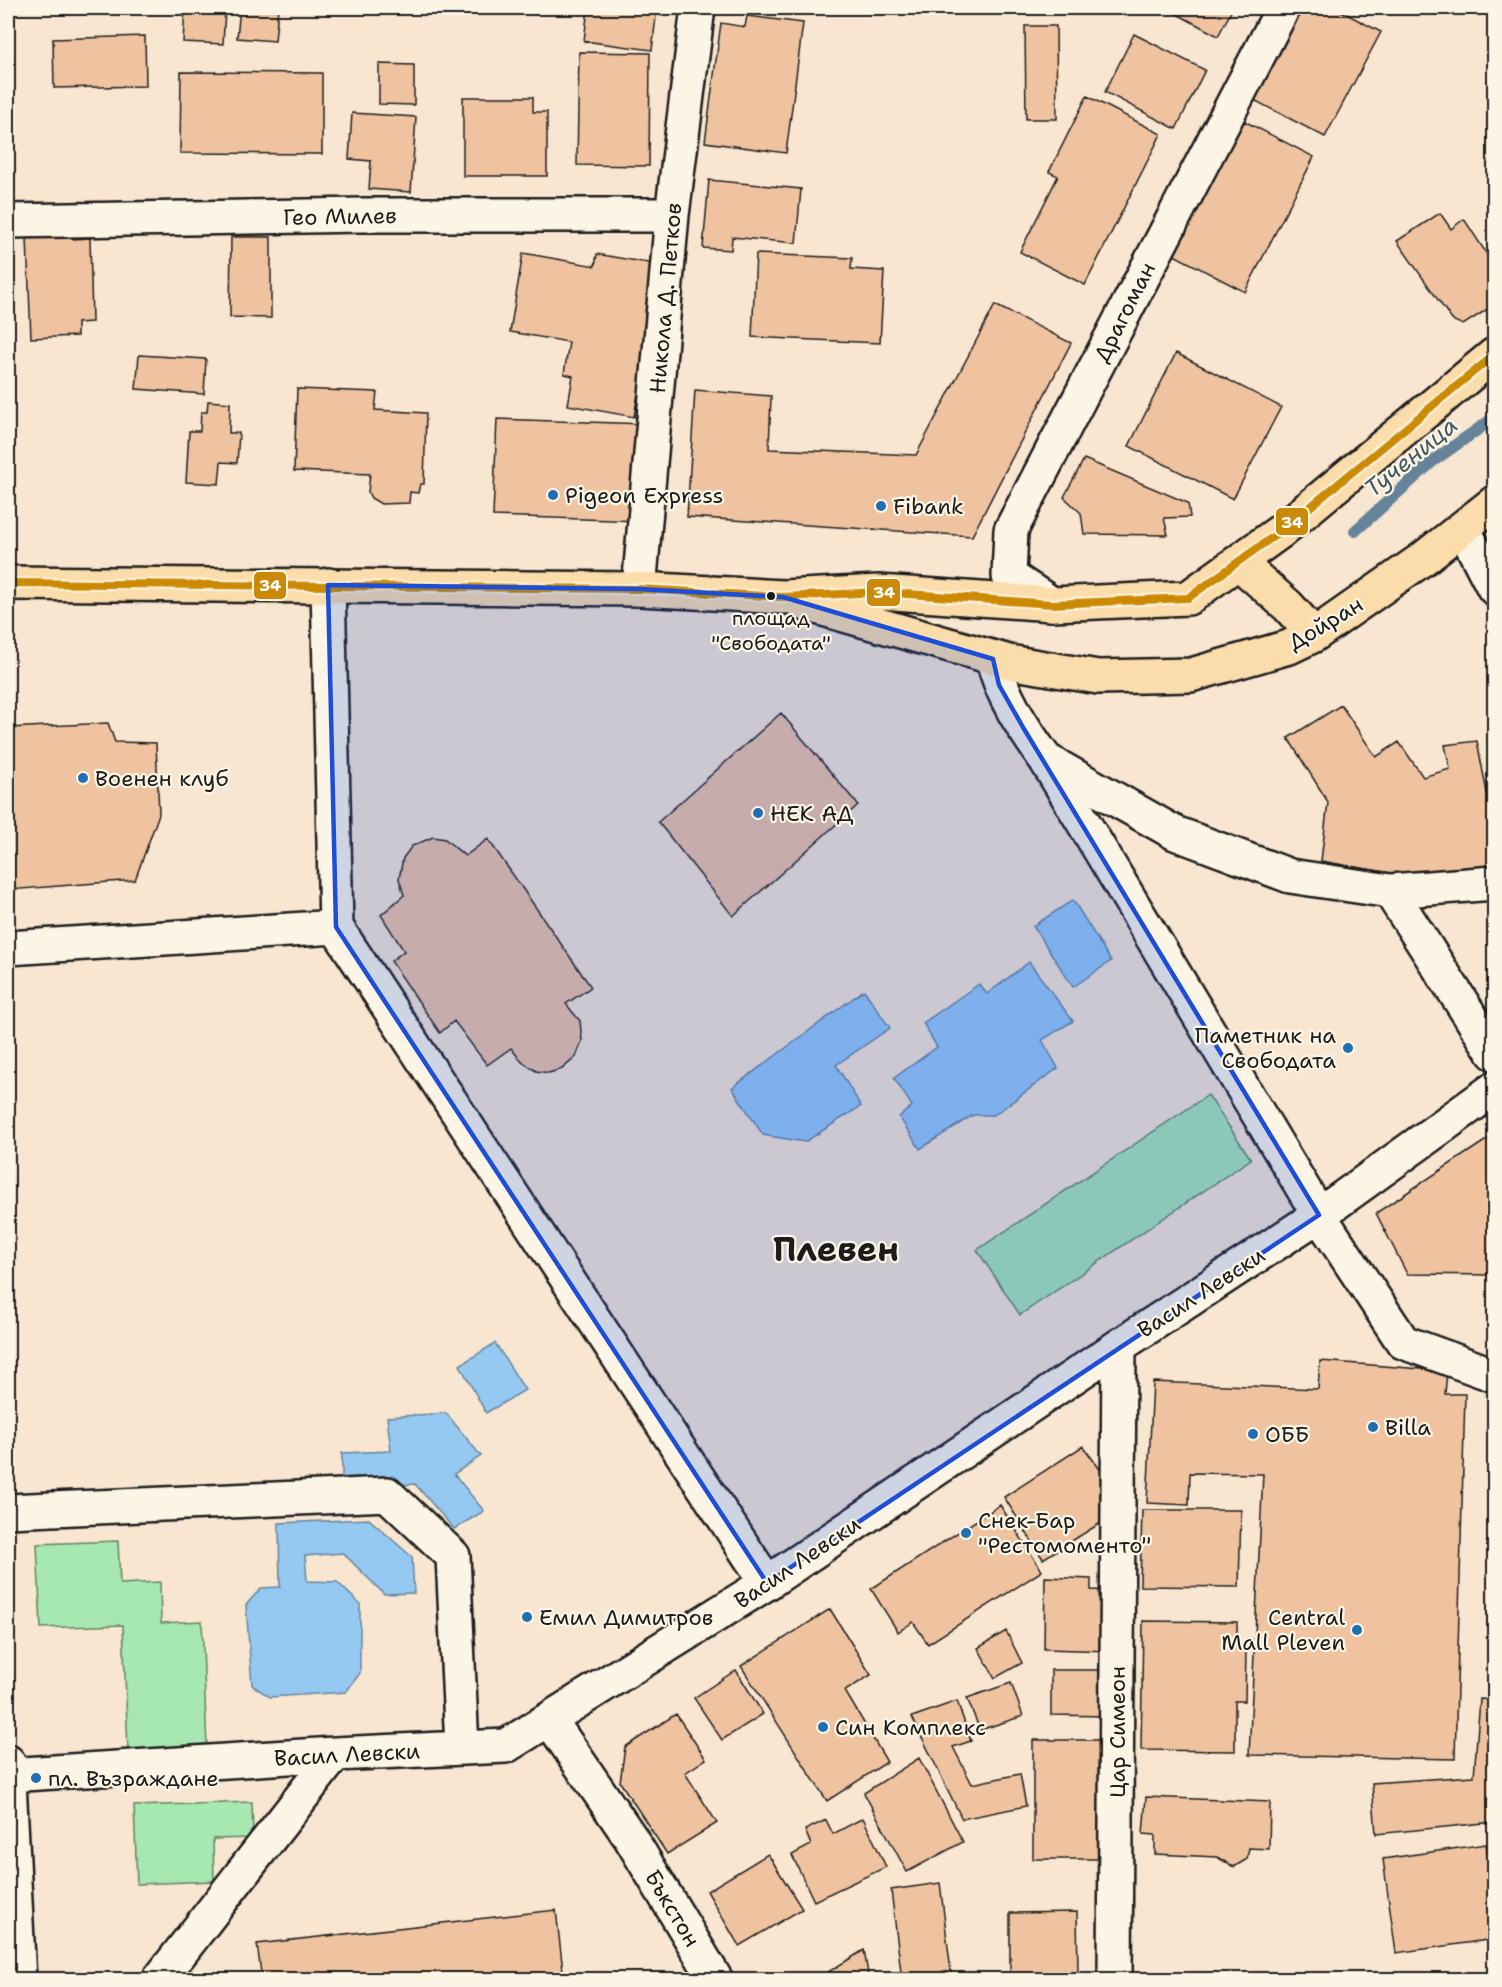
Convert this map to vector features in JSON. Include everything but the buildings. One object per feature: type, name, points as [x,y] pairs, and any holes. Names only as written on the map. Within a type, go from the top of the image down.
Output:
[{"type":"main road","points":[[8,583],[639,589],[783,597],[879,592],[1052,604],[1188,598],[1281,531],[1494,355]]},
{"type":"main road","name":"Дойран","points":[[1001,660],[1098,677],[1191,675],[1289,647],[1314,635],[1463,528],[1494,503]]},
{"type":"main road","points":[[1238,562],[1288,606],[1314,635]]},
{"type":"main road","points":[[783,597],[1001,660]]},
{"type":"street","name":"Никола Д. Петков","points":[[639,589],[672,215],[698,8]]},
{"type":"street","name":"Драгоман","points":[[1052,604],[1009,576],[1011,530],[1282,8]]},
{"type":"street","name":"Гео Милев","points":[[8,221],[363,215],[672,215]]},
{"type":"street","points":[[1463,528],[1494,588]]},
{"type":"street","points":[[328,585],[336,927],[767,1583]]},
{"type":"street","points":[[1001,660],[999,685],[1024,729],[1046,760],[1319,1215],[1403,1342],[1494,1375]]},
{"type":"street","points":[[1046,760],[1175,833],[1290,876],[1390,891],[1494,883]]},
{"type":"street","points":[[1390,891],[1494,1053]]},
{"type":"street","points":[[8,948],[336,927]]},
{"type":"street","name":"Васил Левски","points":[[8,1775],[334,1754],[506,1746],[767,1583],[1119,1346],[1319,1215],[1494,1089]]},
{"type":"street","name":"Цар Симеон","points":[[1115,1980],[1119,1346]]},
{"type":"street","points":[[8,1511],[387,1494],[453,1556],[462,1748]]},
{"type":"street","name":"Бъкстон","points":[[550,1720],[630,1837],[716,1980]]},
{"type":"street","points":[[159,1980],[334,1754]]},
{"type":"street","points":[[8,1761],[19,1980]]},
{"type":"highlighted area","points":[[328,585],[639,589],[783,597],[993,659],[999,685],[1024,729],[1319,1215],[767,1583],[336,927]]},
{"type":"green space","points":[[1208,1095],[1251,1159],[1020,1315],[977,1250]]},
{"type":"green space","points":[[118,1541],[120,1584],[160,1582],[161,1623],[202,1621],[207,1748],[128,1751],[123,1625],[41,1628],[37,1544]]},
{"type":"green space","points":[[252,1802],[253,1838],[213,1839],[214,1881],[137,1884],[134,1806]]},
{"type":"water","points":[[1073,900],[1111,961],[1073,987],[1033,926]]},
{"type":"water","points":[[1029,962],[1073,1021],[1042,1040],[1058,1068],[994,1115],[973,1115],[920,1149],[899,1117],[912,1106],[894,1078],[937,1047],[923,1023],[979,984],[987,994]]},
{"type":"water","points":[[864,990],[890,1028],[836,1065],[861,1106],[805,1142],[763,1135],[732,1088]]},
{"type":"water","points":[[495,1343],[525,1390],[486,1413],[460,1365]]},
{"type":"water","points":[[446,1413],[481,1456],[454,1474],[484,1511],[454,1529],[415,1484],[342,1488],[342,1453],[391,1451],[387,1417]]},
{"type":"water","points":[[369,1519],[412,1557],[414,1593],[384,1594],[343,1553],[305,1556],[307,1581],[337,1582],[360,1604],[360,1673],[346,1692],[270,1697],[252,1685],[246,1605],[261,1588],[280,1587],[279,1523]]},
{"type":"waterway","name":"Тученица","points":[[1355,531],[1433,461],[1494,418]]},
{"type":"transit line","name":"34","points":[[8,583],[639,589],[783,597],[879,592],[1052,604],[1188,598],[1281,531],[1494,355]]},
{"type":"place","name":"Pigeon Express","points":[[553,495]]},
{"type":"place","name":"Fibank","points":[[881,506]]},
{"type":"place","name":"площад \"Свободата\"","points":[[771,596]]},
{"type":"place","name":"Военен клуб","points":[[83,778]]},
{"type":"place","name":"НЕК АД","points":[[758,813]]},
{"type":"place","name":"Паметник на Свободата","points":[[1348,1048]]},
{"type":"place","name":"Billa","points":[[1373,1427]]},
{"type":"place","name":"ОББ","points":[[1253,1434]]},
{"type":"place","name":"Снек-Бар \"Рестомоменто\"","points":[[966,1533]]},
{"type":"place","name":"Емил Димитров","points":[[527,1617]]},
{"type":"place","name":"Central Mall Pleven","points":[[1357,1630]]},
{"type":"place","name":"Син Комплекс","points":[[823,1727]]},
{"type":"place","name":"пл. Възраждане","points":[[36,1778]]},
{"type":"district","name":"Плевен","points":[[836,1249]]}]
